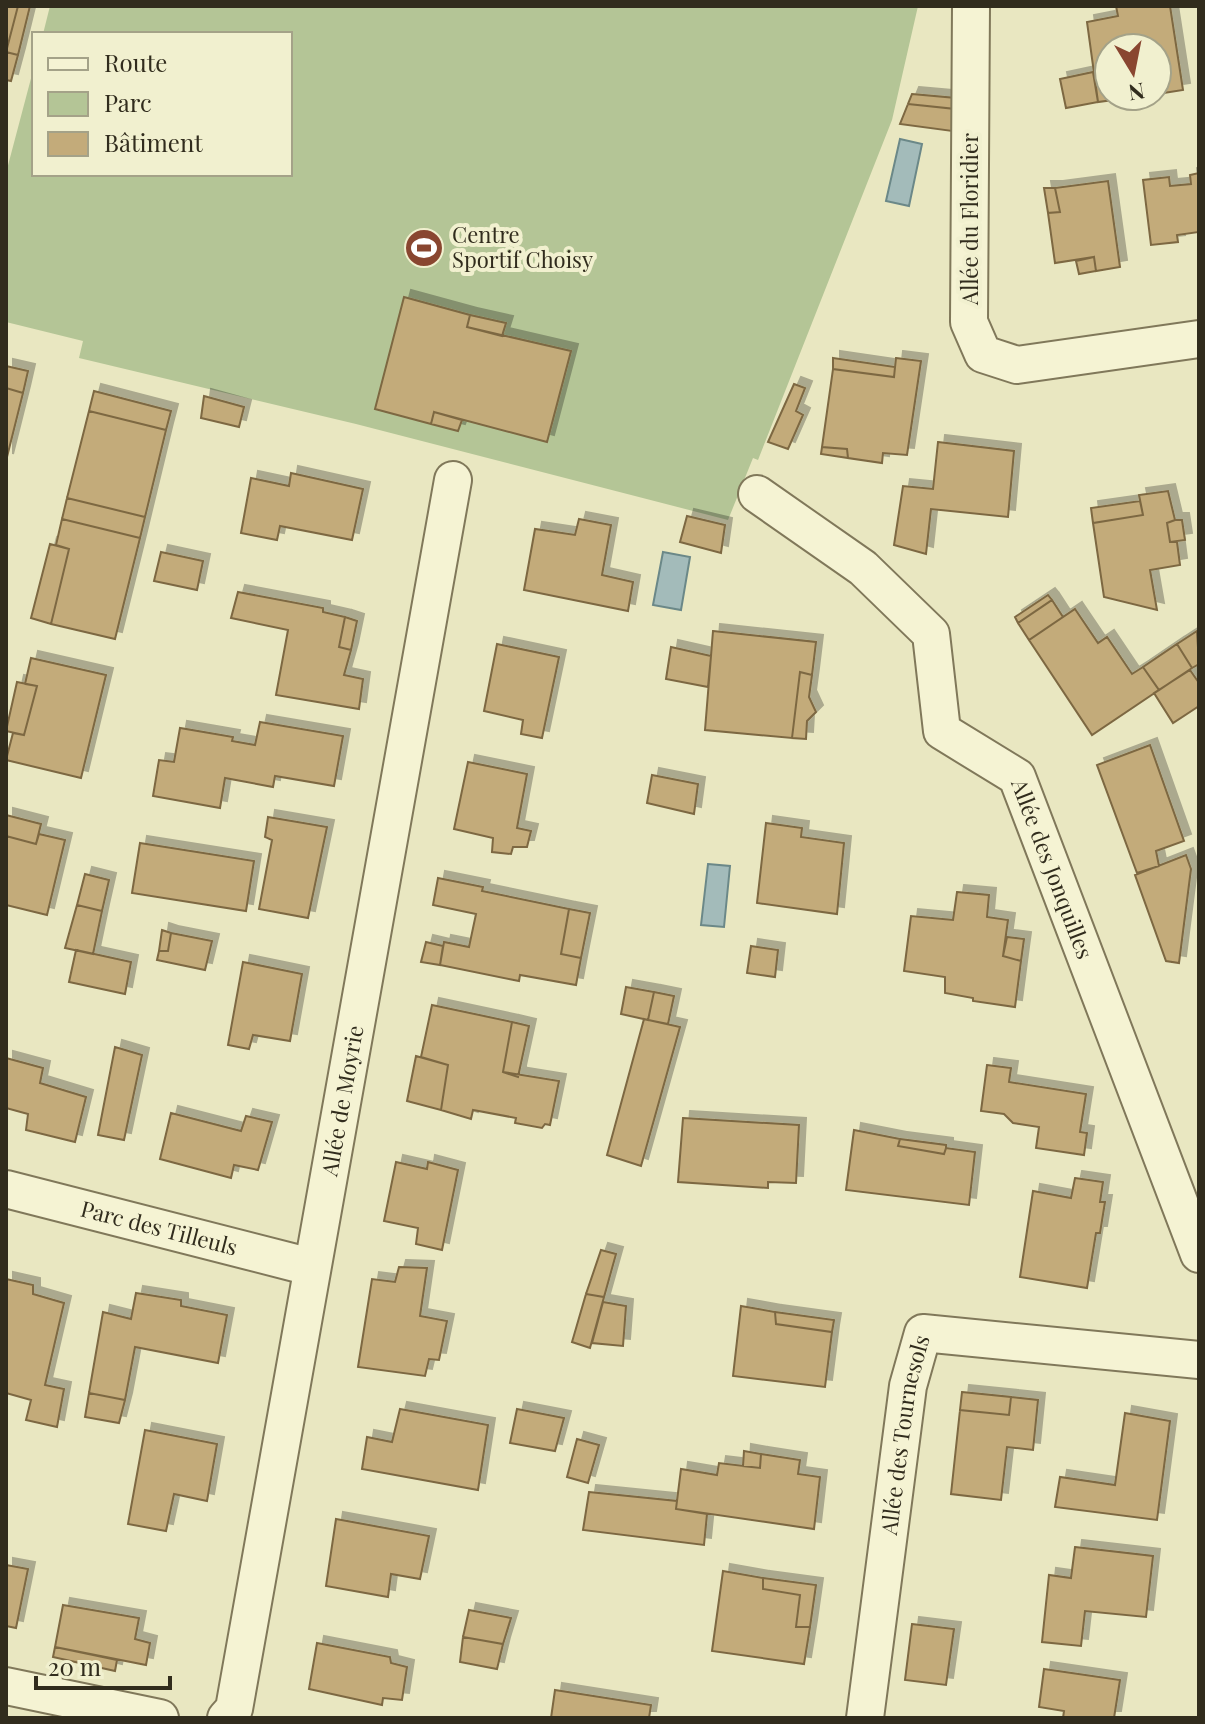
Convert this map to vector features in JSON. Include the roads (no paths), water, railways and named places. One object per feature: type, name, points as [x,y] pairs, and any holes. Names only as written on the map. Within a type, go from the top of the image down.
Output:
[{"type":"street","name":"Allée du Floridier","points":[[971,6],[969,322],[983,354],[1017,365],[1199,339]]},
{"type":"street","name":"Allée de Moyrie","points":[[226,1718],[234,1709],[453,480]]},
{"type":"street","name":"Allée des Jonquilles","points":[[757,494],[863,568],[931,634],[942,731],[1017,777],[1199,1254]]},
{"type":"street","name":"Parc des Tilleuls","points":[[6,1189],[311,1267]]},
{"type":"street","name":"Allée des Tournesols","points":[[865,1718],[908,1386],[923,1333],[1199,1360]]},
{"type":"street","points":[[6,1686],[160,1718]]},
{"type":"water","points":[[900,139],[922,144],[909,206],[886,201]]},
{"type":"water","points":[[663,552],[690,557],[681,610],[653,605]]},
{"type":"water","points":[[708,864],[730,866],[724,927],[701,925]]},
{"type":"place","name":"Centre Sportif Choisy","points":[[424,248]]}]
